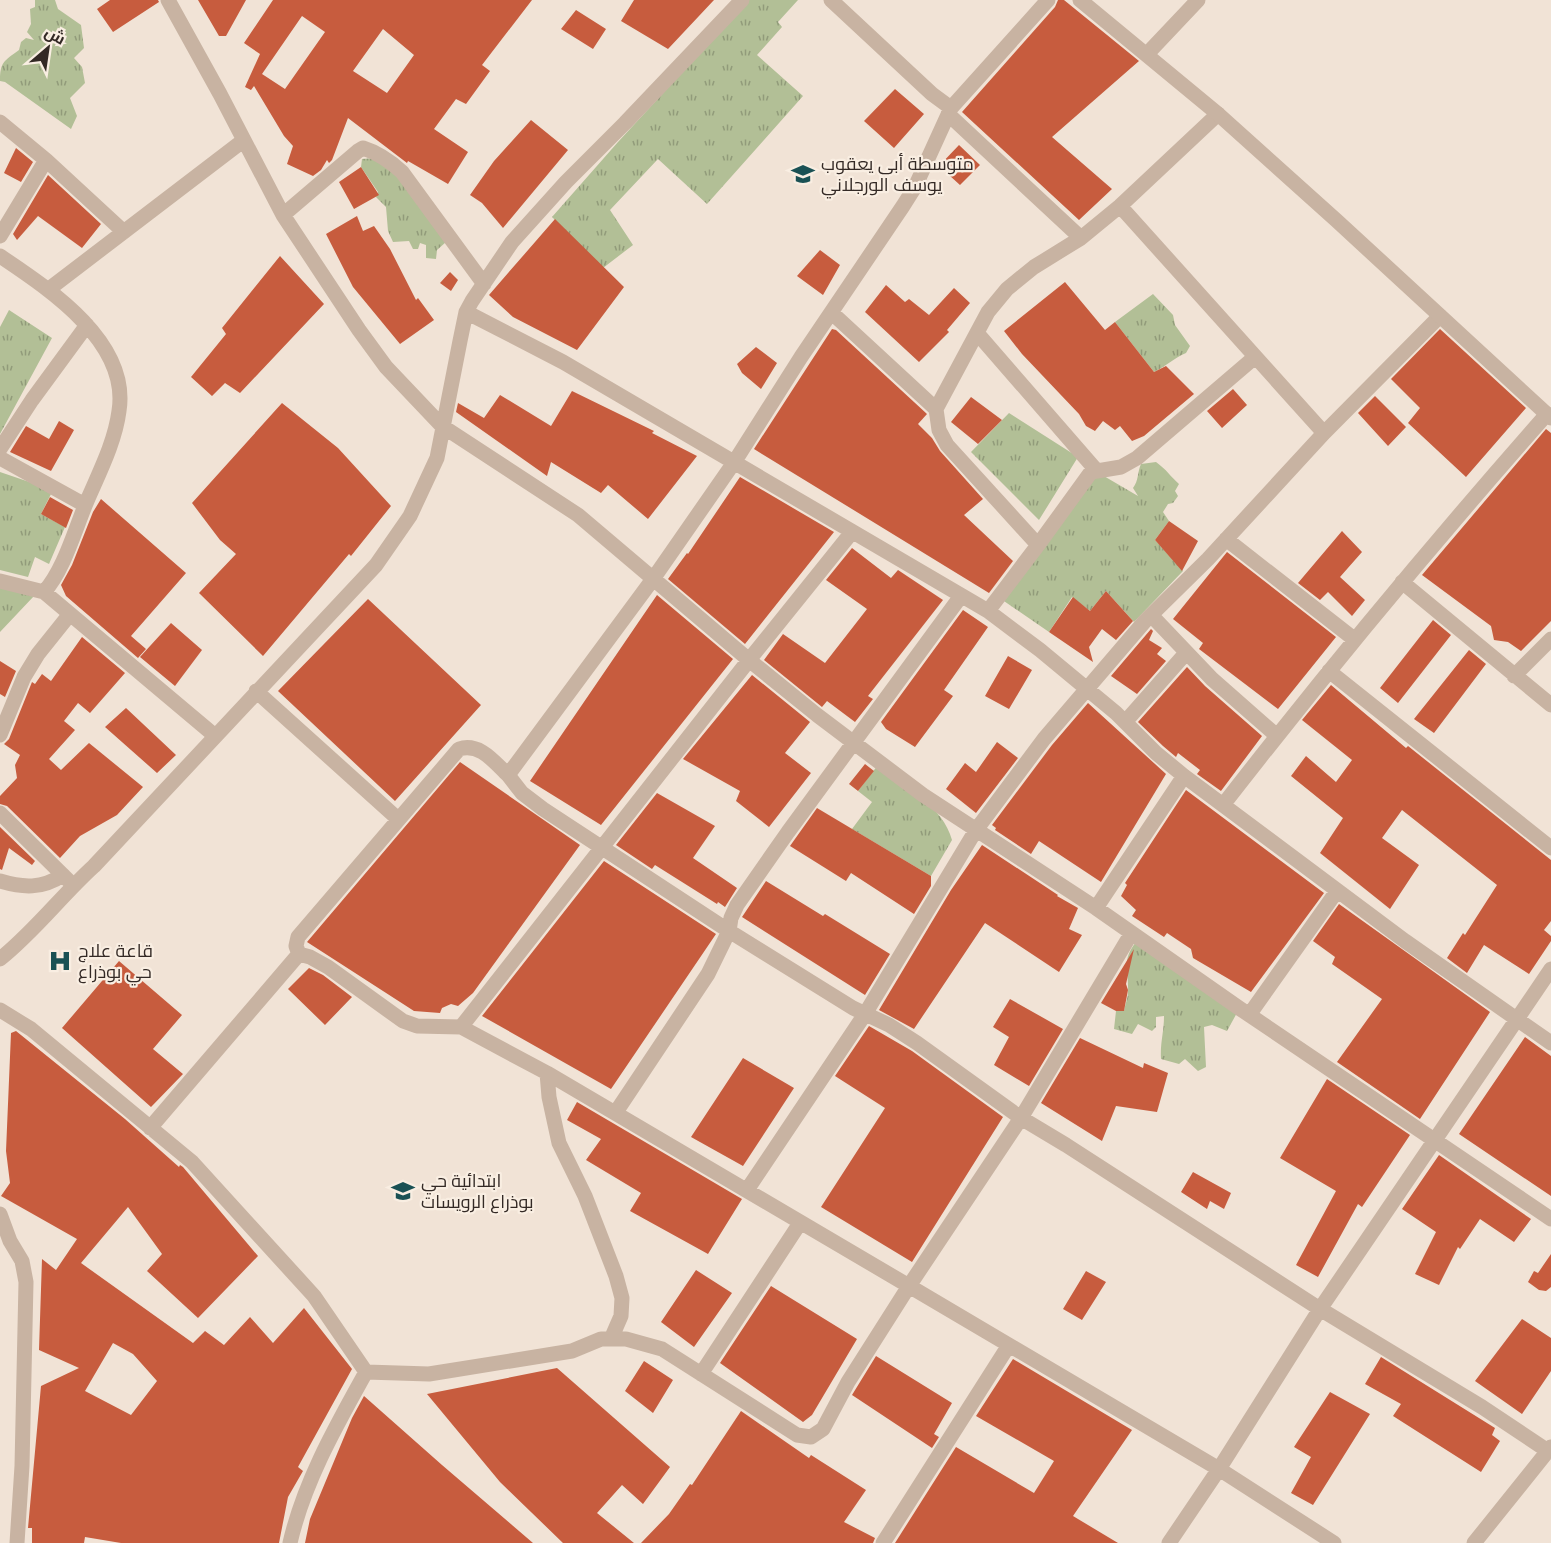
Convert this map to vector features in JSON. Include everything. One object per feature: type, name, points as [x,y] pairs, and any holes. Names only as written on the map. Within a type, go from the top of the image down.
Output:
[{"type":"street","points":[[168,0],[283,215],[386,367],[442,426],[578,515],[749,660],[853,743],[923,795],[1096,908],[1249,1015],[1551,1219]]},
{"type":"street","points":[[0,881],[26,886],[41,886],[68,880],[94,866],[214,735],[376,565],[410,516],[436,458],[466,312],[472,301],[512,242],[566,182],[742,0]]},
{"type":"street","points":[[831,0],[1081,238]]},
{"type":"street","points":[[508,775],[653,579],[735,461],[915,187],[950,111],[1048,0]]},
{"type":"street","points":[[1080,0],[1218,114],[1549,416],[1354,639],[1223,805]]},
{"type":"street","points":[[1147,54],[1198,0]]},
{"type":"street","points":[[1038,545],[948,445],[939,430],[936,409],[988,312],[1019,278],[1081,238],[1120,206],[1218,114]]},
{"type":"street","points":[[0,122],[46,160],[124,232]]},
{"type":"street","points":[[49,290],[244,140]]},
{"type":"street","points":[[283,215],[358,151],[363,148],[374,151],[402,171],[484,284]]},
{"type":"street","points":[[0,236],[46,160]]},
{"type":"street","points":[[1120,206],[1324,433]]},
{"type":"street","points":[[0,256],[49,290],[87,325],[116,366],[120,395],[117,424],[50,586],[44,592]]},
{"type":"street","points":[[466,312],[564,362],[988,611],[1087,688],[1184,776],[1405,941],[1551,1043]]},
{"type":"street","points":[[831,313],[936,409]]},
{"type":"street","points":[[747,1190],[865,1014],[976,830],[1044,739],[1151,615],[1208,559],[1324,433],[1440,316]]},
{"type":"street","points":[[0,448],[87,325]]},
{"type":"street","points":[[977,333],[1096,470]]},
{"type":"street","points":[[988,611],[1089,476],[1096,470],[1121,467],[1137,458],[1255,357]]},
{"type":"street","points":[[0,458],[85,505]]},
{"type":"street","points":[[461,1027],[852,532]]},
{"type":"street","points":[[1226,538],[1354,639]]},
{"type":"street","points":[[0,580],[44,592],[214,735]]},
{"type":"street","points":[[1402,582],[1551,705]]},
{"type":"street","points":[[616,1112],[708,974],[729,931],[731,918],[737,905],[961,596]]},
{"type":"street","points":[[0,735],[24,677],[38,654],[70,614]]},
{"type":"street","points":[[1151,615],[1186,653],[1238,703],[1277,736]]},
{"type":"street","points":[[1514,676],[1551,639]]},
{"type":"street","points":[[1126,722],[1186,653]]},
{"type":"street","points":[[1329,670],[1551,848]]},
{"type":"street","points":[[256,692],[398,819]]},
{"type":"street","points":[[299,954],[296,946],[298,937],[459,749],[469,747],[479,750],[508,775],[525,796],[729,931],[853,1008],[889,1025],[1021,1118],[1320,1309],[1550,1449],[1474,1543]]},
{"type":"street","points":[[1096,908],[1184,776]]},
{"type":"street","points":[[0,813],[68,880]]},
{"type":"street","points":[[0,959],[38,926],[68,880]]},
{"type":"street","points":[[1249,1015],[1337,891]]},
{"type":"street","points":[[366,1372],[429,1374],[572,1351],[601,1339],[626,1339],[662,1349],[797,1435],[811,1437],[823,1429],[848,1382],[909,1286],[1021,1118],[1131,934]]},
{"type":"street","points":[[299,954],[328,967],[403,1021],[417,1026],[461,1027],[616,1112],[1219,1469],[1334,1543]]},
{"type":"street","points":[[150,1128],[299,954]]},
{"type":"street","points":[[1169,1543],[1219,1469],[1320,1309],[1551,969]]},
{"type":"street","points":[[0,1010],[31,1029],[192,1162],[314,1296],[366,1372]]},
{"type":"street","points":[[547,1073],[558,1143],[585,1196],[616,1276],[622,1298],[621,1316],[611,1339]]},
{"type":"street","points":[[0,1214],[10,1241],[22,1261],[26,1282],[22,1466],[17,1543]]},
{"type":"street","points":[[701,1374],[800,1223]]},
{"type":"street","points":[[882,1543],[1009,1346]]},
{"type":"street","points":[[290,1543],[296,1514],[332,1433],[366,1372]]},
{"type":"green space","points":[[35,0],[55,0],[58,9],[81,25],[84,48],[74,58],[82,67],[85,83],[70,98],[77,116],[71,129],[5,82],[0,81],[4,62],[19,50],[21,42],[26,38],[34,40],[27,32],[31,24],[30,9],[35,7]]},
{"type":"green space","points":[[749,0],[798,0],[778,22],[782,27],[757,55],[803,96],[707,204],[658,159],[610,210],[633,245],[603,268],[552,217]]},
{"type":"green space","points":[[385,157],[446,242],[437,250],[436,259],[426,258],[426,245],[420,243],[418,249],[413,249],[409,241],[393,242],[388,231],[386,207],[376,197],[378,192],[361,167],[362,159]]},
{"type":"green space","points":[[1153,294],[1173,315],[1175,325],[1190,346],[1186,353],[1154,372],[1115,322]]},
{"type":"green space","points":[[9,310],[52,338],[0,434],[0,327]]},
{"type":"green space","points":[[1009,413],[1078,457],[1039,520],[971,452]]},
{"type":"green space","points":[[1156,462],[1179,484],[1175,491],[1178,496],[1173,503],[1168,504],[1163,512],[1169,521],[1155,540],[1183,571],[1134,622],[1106,591],[1090,611],[1072,597],[1049,632],[1001,599],[1097,472],[1138,496],[1133,488],[1141,464]]},
{"type":"green space","points":[[0,472],[53,490],[41,514],[65,527],[49,564],[35,557],[28,577],[0,570]]},
{"type":"green space","points":[[0,579],[34,596],[0,632]]},
{"type":"green space","points":[[878,765],[932,807],[947,828],[952,840],[931,876],[852,829],[872,802],[858,791]]},
{"type":"green space","points":[[1136,942],[1238,1011],[1227,1031],[1212,1025],[1204,1027],[1206,1067],[1198,1071],[1185,1059],[1179,1064],[1161,1059],[1164,1016],[1156,1017],[1156,1027],[1152,1031],[1138,1024],[1132,1034],[1114,1029],[1116,1011],[1124,1011],[1128,994],[1127,960]]},
{"type":"building","points":[[110,0],[158,0],[159,2],[113,32],[97,9]]},
{"type":"building","points":[[198,0],[246,0],[226,36],[219,36]]},
{"type":"building","points":[[273,0],[532,0],[482,65],[490,71],[466,104],[456,99],[434,129],[468,152],[448,184],[408,161],[407,163],[348,118],[332,160],[329,163],[327,160],[321,170],[313,176],[287,164],[293,146],[284,136],[254,86],[251,90],[245,87],[260,54],[244,43]],"holes":[[[302,16],[325,32],[285,89],[262,74]],[[383,29],[414,55],[387,93],[353,71]]]},
{"type":"building","points":[[634,0],[714,0],[668,49],[621,21]]},
{"type":"building","points":[[1058,0],[1064,0],[1139,61],[1052,137],[1112,189],[1079,220],[962,112],[1055,7]]},
{"type":"building","points":[[576,10],[606,29],[593,49],[561,29]]},
{"type":"building","points":[[895,89],[924,114],[894,148],[864,121]]},
{"type":"building","points":[[531,120],[568,150],[503,228],[482,203],[470,195],[494,161]]},
{"type":"building","points":[[959,145],[980,165],[960,185],[939,166]]},
{"type":"building","points":[[16,148],[33,162],[21,182],[4,173]]},
{"type":"building","points":[[361,167],[379,195],[354,209],[339,182]]},
{"type":"building","points":[[48,175],[101,224],[82,248],[38,216],[17,240],[13,234]]},
{"type":"building","points":[[357,216],[363,231],[374,226],[390,249],[416,300],[418,298],[434,320],[400,344],[353,287],[326,234]]},
{"type":"building","points":[[555,219],[624,287],[577,350],[513,317],[489,295]]},
{"type":"building","points":[[820,250],[840,265],[823,295],[797,276]]},
{"type":"building","points":[[280,256],[324,304],[240,393],[225,383],[212,396],[191,377],[226,334],[222,328]]},
{"type":"building","points":[[450,272],[458,280],[451,291],[440,283]]},
{"type":"building","points":[[1065,282],[1105,330],[1115,322],[1154,372],[1166,366],[1194,394],[1144,436],[1132,441],[1120,426],[1115,430],[1103,421],[1095,431],[1086,426],[1079,414],[1022,354],[1004,331]]},
{"type":"building","points":[[886,285],[905,302],[909,299],[929,315],[954,288],[970,303],[947,330],[949,332],[919,362],[865,312]]},
{"type":"building","points":[[832,329],[836,330],[927,414],[918,424],[983,499],[964,515],[1013,561],[989,593],[754,449]]},
{"type":"building","points":[[1440,329],[1526,408],[1466,477],[1408,423],[1420,408],[1391,379]]},
{"type":"building","points":[[756,347],[777,363],[761,389],[742,373],[737,364]]},
{"type":"building","points":[[1233,389],[1247,405],[1222,428],[1207,411]]},
{"type":"building","points":[[572,391],[654,431],[652,433],[697,456],[648,519],[608,485],[601,493],[551,462],[547,476],[456,412],[458,403],[484,418],[500,395],[551,426]]},
{"type":"building","points":[[1375,396],[1406,427],[1388,446],[1358,413]]},
{"type":"building","points":[[971,397],[1002,420],[978,444],[951,422]]},
{"type":"building","points":[[282,403],[338,448],[391,506],[351,556],[349,554],[263,656],[199,593],[236,554],[220,540],[192,503]]},
{"type":"building","points":[[59,421],[74,430],[51,471],[10,452],[26,426],[49,439]]},
{"type":"building","points":[[1546,429],[1551,433],[1551,621],[1521,651],[1508,642],[1494,640],[1491,626],[1422,575]]},
{"type":"building","points":[[740,477],[834,532],[745,644],[668,579],[688,554]]},
{"type":"building","points":[[50,497],[73,510],[66,528],[41,514]]},
{"type":"building","points":[[101,499],[186,573],[131,636],[146,649],[138,658],[66,596],[61,585]]},
{"type":"building","points":[[1169,521],[1198,541],[1182,571],[1155,540]]},
{"type":"building","points":[[1342,531],[1362,552],[1340,577],[1365,600],[1352,616],[1328,592],[1320,600],[1298,583]]},
{"type":"building","points":[[852,548],[891,578],[898,570],[943,600],[868,696],[873,699],[855,722],[827,701],[822,707],[764,660],[783,634],[825,663],[867,609],[826,580]]},
{"type":"building","points":[[1227,552],[1336,637],[1278,709],[1199,649],[1203,643],[1173,619]]},
{"type":"building","points":[[1106,591],[1133,621],[1116,640],[1102,629],[1089,647],[1093,662],[1049,632],[1073,597],[1090,611]]},
{"type":"building","points":[[657,595],[733,659],[601,825],[530,781]]},
{"type":"building","points":[[368,599],[481,705],[395,801],[278,691]]},
{"type":"building","points":[[963,610],[988,627],[944,690],[953,696],[915,747],[886,729],[881,722]]},
{"type":"building","points":[[1433,620],[1451,635],[1398,703],[1380,688]]},
{"type":"building","points":[[171,623],[202,650],[175,686],[140,657]]},
{"type":"building","points":[[1151,629],[1153,631],[1149,640],[1162,648],[1157,654],[1166,661],[1137,694],[1111,676]]},
{"type":"building","points":[[82,637],[125,673],[90,713],[78,703],[64,721],[75,730],[49,759],[61,770],[89,743],[143,787],[117,815],[80,836],[60,858],[7,806],[0,804],[0,796],[17,778],[15,765],[20,755],[4,744],[9,739],[32,682],[35,684],[42,674],[51,681]]},
{"type":"building","points":[[1469,650],[1486,664],[1434,733],[1414,719]]},
{"type":"building","points":[[1008,656],[1032,670],[1009,709],[985,696]]},
{"type":"building","points":[[0,661],[16,671],[5,697],[0,694]]},
{"type":"building","points":[[1187,667],[1262,736],[1221,791],[1197,774],[1200,770],[1178,753],[1176,757],[1138,722]]},
{"type":"building","points":[[752,675],[810,722],[785,753],[811,773],[769,827],[736,801],[740,791],[683,759]]},
{"type":"building","points":[[1331,685],[1406,748],[1408,746],[1551,860],[1551,921],[1544,930],[1551,936],[1551,941],[1529,974],[1484,945],[1467,973],[1447,958],[1463,933],[1465,935],[1497,885],[1402,810],[1382,838],[1419,865],[1390,909],[1320,853],[1343,818],[1291,776],[1306,756],[1336,782],[1352,760],[1302,720]]},
{"type":"building","points":[[1088,703],[1166,774],[1101,882],[1039,841],[1031,854],[995,830],[996,828],[992,825],[1052,745]]},
{"type":"building","points":[[126,708],[176,755],[157,773],[105,727]]},
{"type":"building","points":[[997,742],[1018,758],[976,813],[946,789],[965,763],[976,772]]},
{"type":"building","points":[[460,762],[580,845],[473,993],[458,1006],[451,1004],[442,1008],[440,1013],[414,1011],[307,942]]},
{"type":"building","points":[[865,764],[874,771],[858,791],[849,784]]},
{"type":"building","points":[[1186,790],[1324,893],[1251,992],[1193,958],[1191,949],[1167,933],[1164,937],[1132,916],[1136,910],[1121,896],[1127,885],[1125,883]]},
{"type":"building","points":[[657,793],[715,826],[693,858],[737,888],[725,907],[655,865],[652,869],[616,845]]},
{"type":"building","points":[[817,808],[931,876],[931,886],[914,914],[851,873],[846,881],[790,846]]},
{"type":"building","points":[[0,827],[35,861],[32,865],[9,848],[2,870],[0,869]]},
{"type":"building","points":[[982,845],[1078,908],[1069,929],[1082,935],[1059,972],[985,923],[914,1029],[879,1010],[951,890]]},
{"type":"building","points":[[604,861],[716,934],[611,1089],[482,1016]]},
{"type":"building","points":[[766,881],[890,954],[865,995],[742,917]]},
{"type":"building","points":[[1339,904],[1490,1012],[1420,1119],[1337,1062],[1382,999],[1332,964],[1335,957],[1313,941]]},
{"type":"building","points":[[1134,949],[1126,984],[1128,990],[1124,1011],[1116,1011],[1101,1003]]},
{"type":"building","points":[[119,961],[182,1015],[153,1049],[183,1074],[151,1107],[62,1028]]},
{"type":"building","points":[[309,968],[323,975],[352,997],[325,1025],[288,989]]},
{"type":"building","points":[[1010,999],[1063,1029],[1029,1086],[994,1065],[1009,1037],[993,1027]]},
{"type":"building","points":[[869,1026],[912,1051],[1003,1117],[912,1262],[821,1207],[885,1108],[835,1076]]},
{"type":"building","points":[[16,1031],[125,1119],[179,1167],[180,1165],[183,1167],[258,1256],[198,1318],[147,1271],[162,1254],[128,1207],[81,1263],[193,1343],[205,1331],[224,1345],[250,1317],[273,1343],[304,1308],[352,1369],[298,1467],[303,1471],[288,1497],[279,1543],[121,1543],[85,1537],[84,1543],[32,1543],[32,1528],[28,1528],[41,1386],[79,1368],[39,1350],[42,1259],[56,1270],[77,1239],[1,1196],[10,1183],[6,1151],[11,1033]],"holes":[[[113,1343],[133,1354],[157,1381],[131,1415],[85,1391]]]},
{"type":"building","points":[[1525,1037],[1551,1056],[1551,1196],[1459,1134]]},
{"type":"building","points":[[1080,1038],[1143,1068],[1144,1063],[1168,1073],[1157,1112],[1116,1106],[1102,1141],[1041,1103]]},
{"type":"building","points":[[743,1058],[794,1088],[743,1166],[691,1137]]},
{"type":"building","points":[[1327,1079],[1410,1135],[1362,1207],[1358,1204],[1318,1277],[1296,1265],[1336,1191],[1280,1158]]},
{"type":"building","points":[[577,1102],[742,1199],[708,1254],[630,1211],[641,1193],[586,1160],[601,1139],[567,1120]]},
{"type":"building","points":[[1439,1155],[1531,1219],[1514,1242],[1480,1219],[1460,1249],[1458,1247],[1439,1285],[1415,1274],[1436,1232],[1402,1209]]},
{"type":"building","points":[[1193,1172],[1231,1193],[1224,1209],[1210,1201],[1207,1209],[1181,1192]]},
{"type":"building","points":[[1551,1254],[1551,1287],[1546,1291],[1539,1290],[1528,1282],[1534,1271],[1538,1273]]},
{"type":"building","points":[[696,1270],[732,1293],[694,1347],[661,1322]]},
{"type":"building","points":[[1086,1271],[1106,1282],[1082,1320],[1063,1309]]},
{"type":"building","points":[[771,1286],[857,1339],[812,1415],[803,1422],[720,1363]]},
{"type":"building","points":[[1522,1319],[1551,1338],[1551,1371],[1522,1414],[1475,1381]]},
{"type":"building","points":[[876,1356],[952,1403],[934,1434],[939,1437],[932,1448],[852,1395]]},
{"type":"building","points":[[1381,1357],[1495,1428],[1492,1435],[1500,1441],[1481,1472],[1393,1416],[1401,1404],[1365,1384]]},
{"type":"building","points":[[1013,1359],[1132,1430],[1073,1516],[1118,1543],[895,1543],[956,1447],[1034,1493],[1054,1461],[976,1416]]},
{"type":"building","points":[[644,1361],[673,1380],[653,1413],[625,1391]]},
{"type":"building","points":[[557,1368],[670,1467],[643,1504],[622,1485],[597,1513],[634,1543],[563,1543],[500,1482],[427,1394]]},
{"type":"building","points":[[1330,1392],[1370,1414],[1313,1505],[1291,1493],[1311,1457],[1294,1447]]},
{"type":"building","points":[[364,1396],[533,1543],[305,1543],[310,1519],[352,1418]]},
{"type":"building","points":[[741,1411],[809,1458],[811,1455],[866,1490],[844,1522],[875,1538],[873,1543],[641,1543],[669,1514],[690,1484],[692,1485]]},
{"type":"place","name":"متوسطة أبي يعقوب يوسف الورجلاني","points":[[803,174]]},
{"type":"place","name":"قاعة علاج حي بوذراع","points":[[60,961]]},
{"type":"place","name":"ابتدائية حي بوذراع الرويسات","points":[[403,1191]]}]
